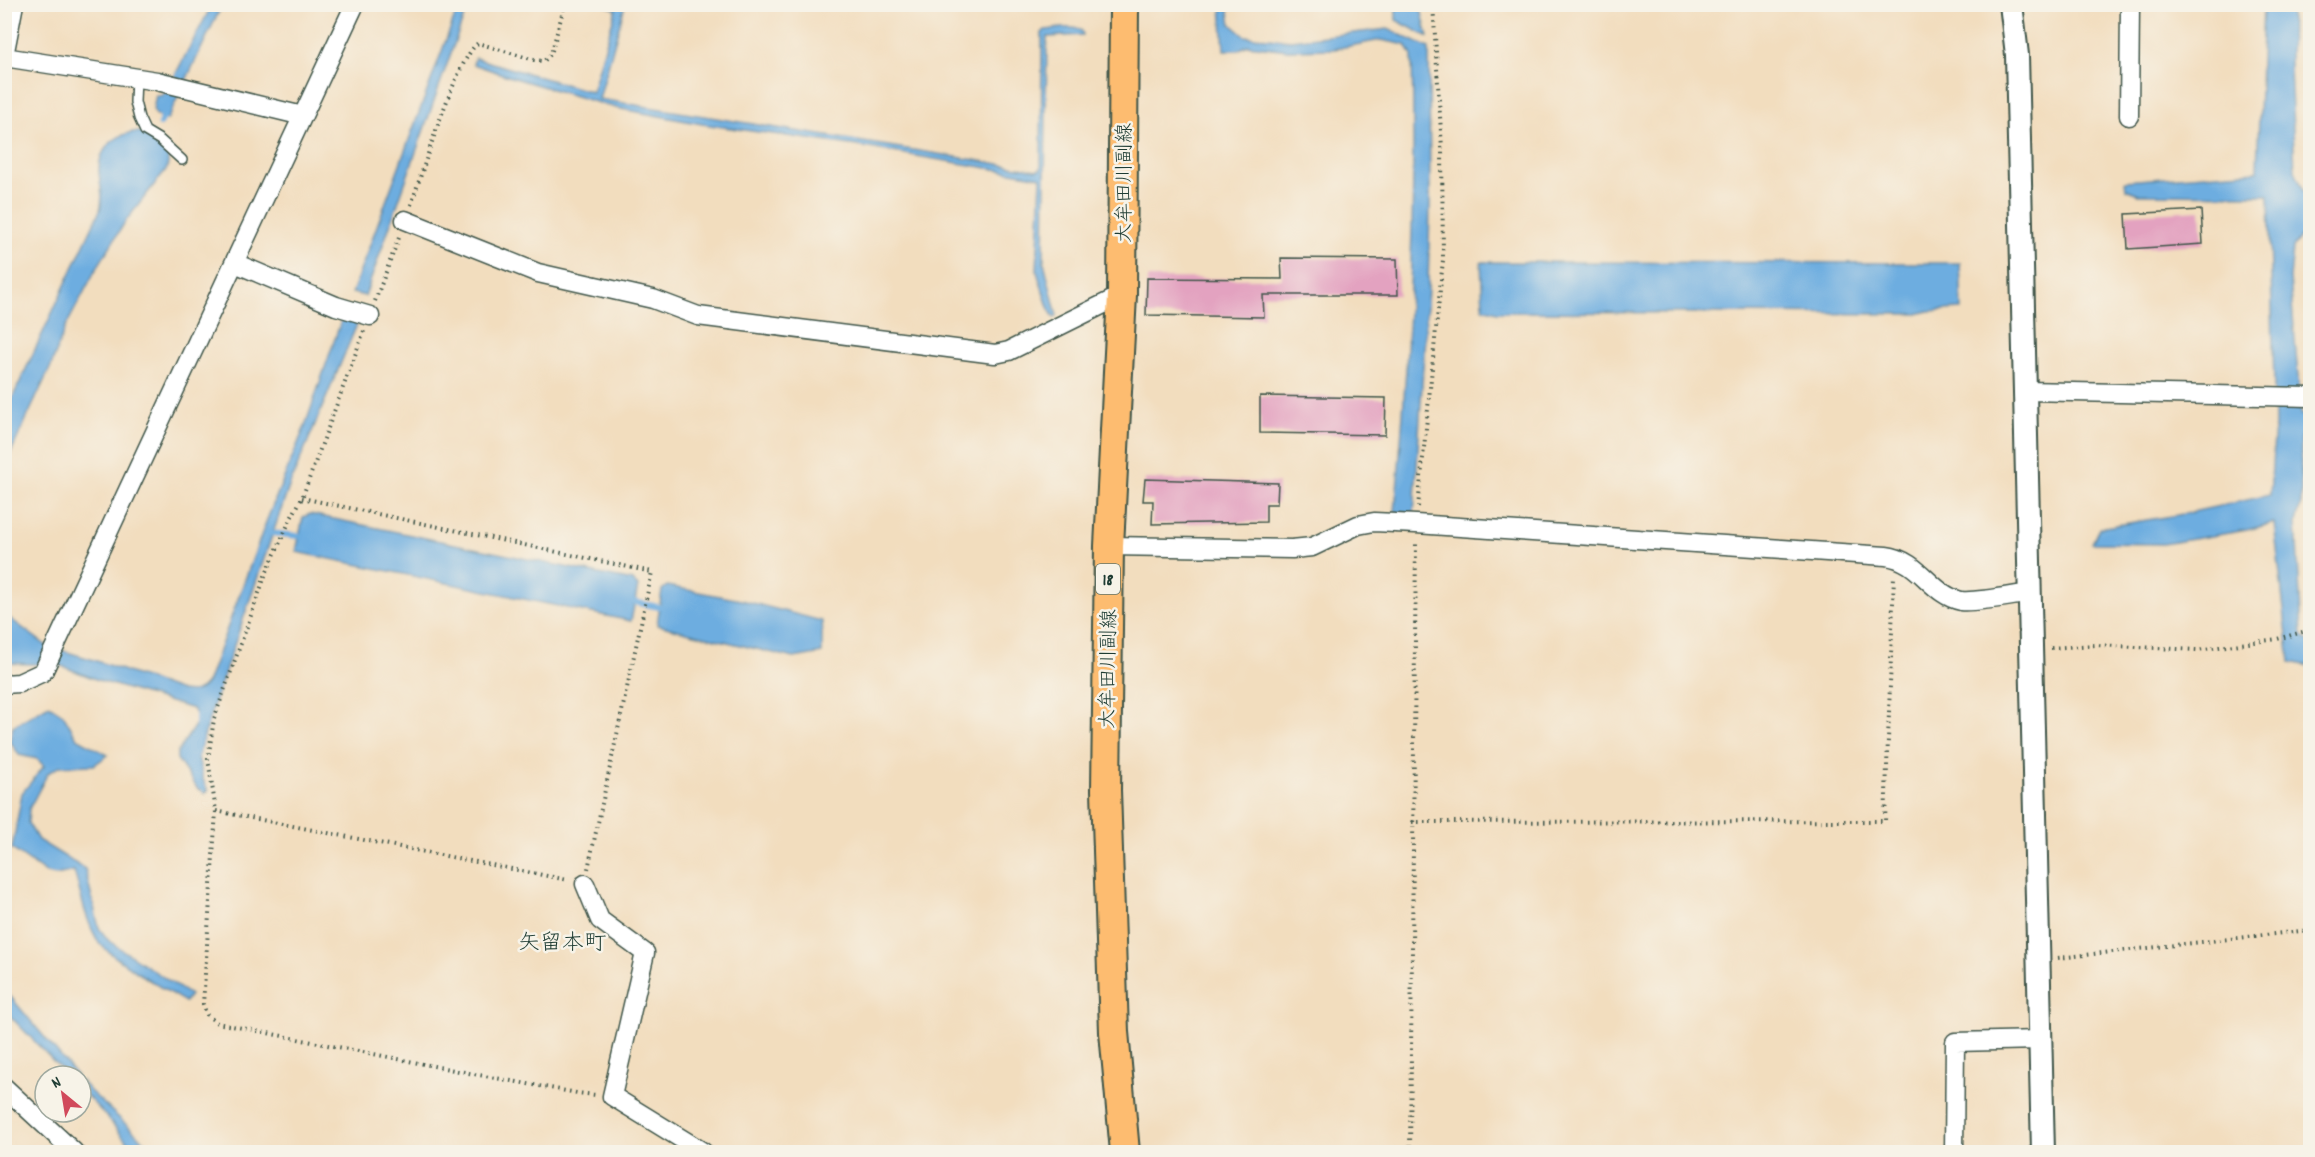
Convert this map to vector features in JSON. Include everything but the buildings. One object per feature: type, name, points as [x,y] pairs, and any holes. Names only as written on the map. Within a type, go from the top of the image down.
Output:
[{"type":"main road","name":"大牟田川副線","points":[[1124,4],[1122,295],[1108,546],[1106,790],[1114,1032],[1125,1152]]},
{"type":"street","points":[[14,4],[4,57],[157,81],[303,117]]},
{"type":"street","points":[[4,684],[20,682],[43,672],[355,4]]},
{"type":"street","points":[[2011,4],[2018,55],[2043,1152]]},
{"type":"street","points":[[2129,116],[2130,4]]},
{"type":"street","points":[[405,220],[538,273],[653,299],[698,316],[995,354],[1009,351],[1122,295]]},
{"type":"street","points":[[235,263],[336,306],[364,314]]},
{"type":"street","points":[[2026,391],[2310,397]]},
{"type":"street","points":[[1108,546],[1292,549],[1312,547],[1358,525],[1374,522],[1416,524],[1895,557],[1908,562],[1944,593],[1962,601],[2031,593]]},
{"type":"street","points":[[585,884],[600,920],[645,953],[612,1096],[703,1152]]},
{"type":"street","points":[[1954,1152],[1955,1042],[2041,1040]]},
{"type":"street","points":[[4,1087],[74,1152]]},
{"type":"lane","points":[[136,77],[135,102],[145,130],[182,160]]},
{"type":"path","points":[[565,4],[551,54],[544,61],[478,43],[471,48],[459,71],[405,220],[364,314],[302,498],[264,576],[214,718],[208,759],[216,811],[203,1004],[207,1015],[217,1023],[577,1094],[612,1096]]},
{"type":"path","points":[[1410,1152],[1416,524],[1443,260],[1442,148],[1433,4]]},
{"type":"path","points":[[216,811],[585,884],[652,572],[302,498]]},
{"type":"path","points":[[1412,822],[1885,821],[1895,557]]},
{"type":"path","points":[[2032,649],[2095,645],[2197,650],[2277,639],[2310,630]]},
{"type":"path","points":[[2039,960],[2310,930]]},
{"type":"water","points":[[212,5],[222,5],[167,120],[156,115],[153,109],[156,95],[160,96],[166,92]]},
{"type":"water","points":[[459,5],[468,5],[365,296],[352,293]]},
{"type":"water","points":[[604,5],[625,5],[599,99],[1037,170],[1041,169],[1042,33],[1045,30],[1064,28],[1082,31],[1083,35],[1047,37],[1044,262],[1057,316],[1054,318],[1048,307],[1037,272],[1041,177],[857,146],[702,124],[616,108],[473,64],[475,58],[592,92],[616,9]]},
{"type":"water","points":[[1221,5],[1228,5],[1231,24],[1245,36],[1291,40],[1388,29],[1429,48],[1428,288],[1414,514],[1395,512],[1410,284],[1413,170],[1412,56],[1406,45],[1381,40],[1334,49],[1288,50],[1248,45],[1238,50],[1224,50]]},
{"type":"water","points":[[1396,5],[1420,5],[1428,37],[1396,20]]},
{"type":"water","points":[[2263,5],[2291,5],[2290,68],[2295,170],[2304,192],[2310,193],[2310,222],[2293,248],[2290,278],[2301,415],[2310,415],[2310,421],[2305,421],[2301,439],[2301,503],[2296,523],[2302,635],[2310,642],[2310,666],[2290,662],[2274,523],[2247,530],[2163,544],[2092,543],[2099,528],[2183,514],[2270,495],[2275,423],[2269,195],[2139,194],[2126,189],[2125,181],[2257,171]]},
{"type":"water","points":[[133,132],[142,132],[168,152],[168,167],[125,222],[95,271],[65,328],[51,366],[5,465],[5,414],[100,210],[102,196],[99,164],[101,157],[113,141]]},
{"type":"water","points":[[1481,262],[1960,263],[1962,309],[1928,311],[1918,314],[1497,312],[1483,308]]},
{"type":"water","points":[[344,312],[361,315],[290,484],[213,706],[198,757],[208,791],[205,793],[197,788],[177,759],[177,753],[199,719],[193,709],[98,680],[59,665],[5,663],[4,614],[47,646],[181,691],[200,690],[208,681],[266,522],[305,426]]},
{"type":"water","points":[[310,514],[633,581],[638,586],[631,621],[296,552],[303,517]]},
{"type":"water","points":[[667,586],[741,600],[822,621],[822,653],[794,658],[657,625],[662,590]]},
{"type":"water","points":[[49,705],[63,714],[77,738],[108,755],[94,765],[60,766],[48,773],[29,809],[28,823],[38,840],[85,869],[99,928],[109,941],[190,995],[185,1002],[125,964],[98,941],[87,916],[74,871],[56,875],[46,873],[12,849],[22,793],[44,766],[37,759],[19,755],[10,741],[13,726]]},
{"type":"water","points":[[10,996],[67,1064],[56,1064],[11,1017],[5,1007],[5,999]]},
{"type":"water","points":[[93,1094],[156,1152],[135,1152],[93,1102]]},
{"type":"waterway","points":[[160,124],[166,111]]},
{"type":"waterway","points":[[272,533],[298,536]]},
{"type":"waterway","points":[[634,602],[659,607]]},
{"type":"waterway","points":[[198,715],[198,729]]},
{"type":"district","name":"矢留本町","points":[[562,941]]}]
